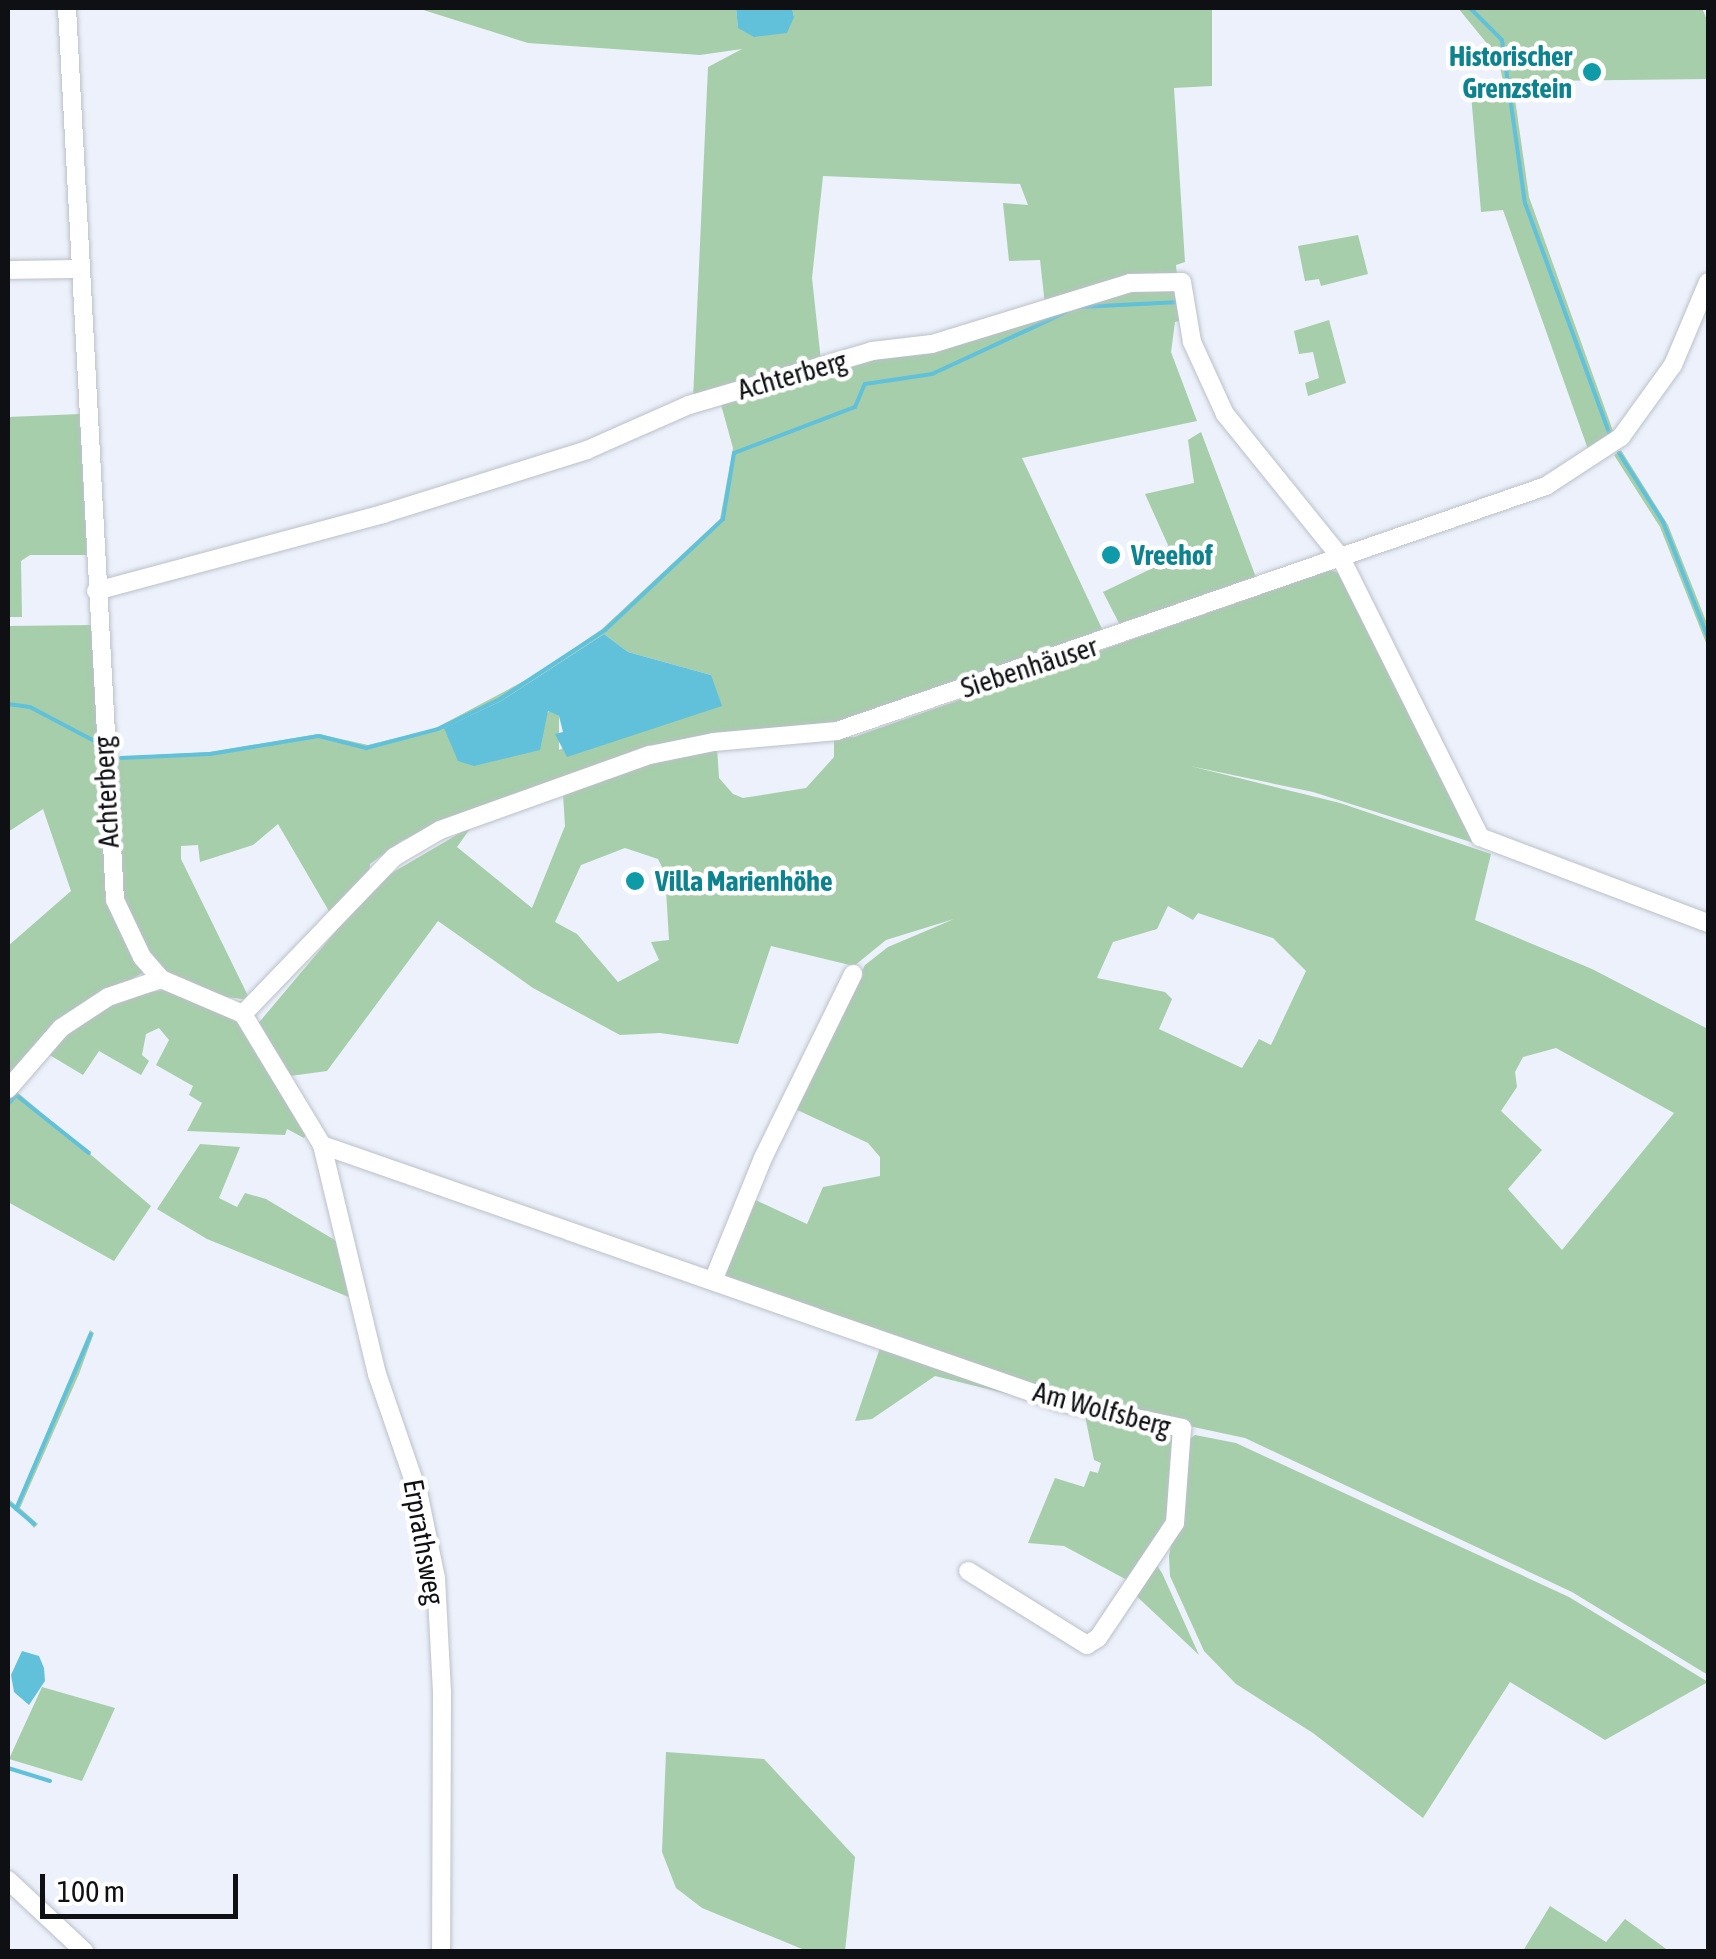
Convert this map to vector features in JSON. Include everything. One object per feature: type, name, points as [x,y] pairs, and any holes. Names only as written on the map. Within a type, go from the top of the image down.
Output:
[{"type":"street","name":"Achterberg","points":[[67,8],[112,882],[142,958],[160,979]]},
{"type":"street","points":[[8,270],[81,269]]},
{"type":"street","name":"Achterberg","points":[[96,591],[383,514],[587,450],[689,405],[872,351],[932,344],[1130,282],[1161,281],[1182,282],[1192,342],[1225,414],[1341,558]]},
{"type":"street","name":"Siebenhäuser","points":[[243,1014],[394,857],[440,830],[650,755],[714,742],[837,731],[1546,486],[1588,464],[1622,437],[1652,398],[1708,282]]},
{"type":"street","points":[[1341,558],[1480,837],[1708,923]]},
{"type":"street","points":[[713,1282],[763,1158],[853,974]]},
{"type":"street","points":[[8,1089],[60,1028],[108,997],[160,979],[243,1014]]},
{"type":"street","name":"Erprathsweg","points":[[243,1014],[322,1145],[378,1374],[419,1496],[436,1578],[446,1866],[440,1952]]},
{"type":"street","name":"Am Wolfsberg","points":[[322,1145],[1059,1402],[1182,1428],[1175,1522],[1098,1638],[1087,1645],[968,1571]]},
{"type":"street","points":[[8,1880],[85,1952]]},
{"type":"green space","points":[[417,8],[736,8],[738,27],[794,17],[792,8],[1212,8],[1212,86],[1174,88],[1185,262],[1176,265],[1177,276],[1045,305],[1040,260],[1009,261],[1003,203],[1028,205],[1020,184],[823,176],[812,278],[821,361],[693,399],[708,67],[742,49],[700,55],[528,43]]},
{"type":"green space","points":[[1458,8],[1702,8],[1708,22],[1708,79],[1536,81],[1535,92],[1514,92],[1529,197],[1613,431],[1589,452],[1503,210],[1481,212],[1471,94],[1505,91],[1498,57]]},
{"type":"green space","points":[[1358,235],[1368,274],[1321,286],[1319,279],[1305,281],[1298,246]]},
{"type":"green space","points":[[1140,284],[1180,287],[1183,320],[1175,322],[1171,352],[1197,421],[1022,458],[1104,633],[850,721],[715,737],[459,817],[401,841],[370,864],[368,882],[333,918],[278,824],[253,845],[200,862],[198,845],[181,846],[181,859],[250,1000],[226,997],[164,973],[136,935],[116,878],[115,757],[210,752],[319,734],[368,745],[434,729],[537,674],[602,629],[720,519],[733,448],[720,401]],"holes":[[[604,634],[628,652],[711,675],[559,750],[559,716],[549,711],[542,719],[444,728],[501,701]]]},
{"type":"green space","points":[[1329,320],[1346,383],[1308,396],[1305,383],[1319,378],[1313,352],[1299,354],[1294,331]]},
{"type":"green space","points":[[80,414],[87,555],[30,555],[21,561],[22,617],[8,617],[8,417]]},
{"type":"green space","points":[[1201,432],[1257,580],[1121,627],[1103,592],[1159,565],[1168,545],[1145,494],[1194,483],[1188,440]]},
{"type":"green space","points":[[1621,450],[1668,525],[1708,626],[1708,648],[1660,527],[1614,455]]},
{"type":"green space","points":[[1330,570],[1345,575],[1474,843],[1313,792],[1190,766],[1340,803],[1491,854],[1475,920],[1592,969],[1708,1029],[1708,1675],[1572,1592],[1245,1438],[1067,1400],[717,1280],[751,1198],[807,1224],[823,1187],[880,1176],[880,1157],[868,1143],[793,1108],[865,965],[888,947],[954,919],[886,940],[854,966],[771,946],[738,1044],[660,1033],[620,1035],[533,988],[438,921],[327,1071],[290,1076],[256,1026],[378,881],[472,826],[457,847],[532,908],[565,826],[563,794],[650,761],[717,747],[719,778],[733,794],[743,798],[806,788],[834,757],[834,738],[854,737]],"holes":[[[625,848],[658,859],[665,873],[669,940],[651,942],[659,960],[618,982],[577,934],[555,922],[581,865]],[[1168,906],[1193,920],[1198,913],[1273,938],[1306,971],[1271,1045],[1259,1039],[1242,1068],[1159,1029],[1172,999],[1165,992],[1097,978],[1113,942],[1157,929]],[[1556,1048],[1674,1113],[1562,1250],[1508,1189],[1542,1150],[1501,1111],[1517,1087],[1515,1072],[1523,1057]]]},
{"type":"green space","points":[[91,625],[103,842],[115,917],[144,972],[56,1023],[8,1077],[8,946],[71,891],[43,809],[8,832],[8,626]]},
{"type":"green space","points":[[170,989],[238,1019],[309,1131],[304,1138],[287,1129],[285,1135],[187,1131],[202,1103],[189,1095],[193,1086],[156,1065],[169,1040],[159,1028],[146,1034],[142,1055],[149,1061],[141,1075],[99,1051],[83,1075],[48,1054],[83,1020],[127,996]]},
{"type":"green space","points":[[16,1091],[151,1206],[114,1261],[8,1202],[8,1100]]},
{"type":"green space","points":[[200,1144],[240,1147],[219,1198],[237,1207],[245,1193],[266,1199],[343,1245],[356,1300],[207,1239],[157,1209]]},
{"type":"green space","points":[[90,1330],[94,1333],[79,1374],[20,1508],[38,1524],[34,1528],[8,1498],[16,1505]]},
{"type":"green space","points":[[882,1342],[1024,1398],[935,1376],[872,1419],[855,1421]]},
{"type":"green space","points":[[1084,1411],[1177,1432],[1169,1523],[1127,1580],[1064,1546],[1028,1543],[1055,1478],[1084,1487],[1090,1471],[1098,1473],[1101,1463],[1094,1460]]},
{"type":"green space","points":[[1195,1435],[1236,1443],[1569,1597],[1708,1682],[1605,1740],[1510,1682],[1423,1818],[1313,1733],[1236,1684],[1204,1651],[1170,1576],[1169,1556],[1188,1440]]},
{"type":"green space","points":[[1151,1557],[1162,1573],[1199,1655],[1130,1590]]},
{"type":"green space","points":[[42,1687],[115,1708],[82,1781],[9,1759]]},
{"type":"green space","points":[[666,1752],[764,1759],[855,1857],[845,1951],[807,1951],[702,1908],[676,1888],[662,1852]]},
{"type":"green space","points":[[1550,1906],[1606,1942],[1625,1919],[1669,1951],[1523,1951]]},
{"type":"water","points":[[736,8],[792,8],[794,17],[787,33],[754,37],[738,28]]},
{"type":"water","points":[[604,634],[628,652],[711,675],[722,706],[567,757],[555,734],[563,732],[559,716],[548,711],[540,750],[474,766],[458,761],[444,728],[501,701]]},
{"type":"water","points":[[22,1651],[39,1656],[44,1668],[45,1681],[29,1705],[14,1692],[11,1675]]},
{"type":"waterway","points":[[1470,8],[1502,40],[1525,203],[1609,432]]},
{"type":"waterway","points":[[1080,307],[1180,302]]},
{"type":"waterway","points":[[121,758],[210,754],[319,736],[366,748],[438,729],[500,699],[605,630],[723,519],[734,453],[855,407],[865,384],[932,374],[1066,312]]},
{"type":"waterway","points":[[1619,453],[1663,522],[1708,638]]},
{"type":"waterway","points":[[8,704],[30,707],[96,742]]},
{"type":"waterway","points":[[8,1104],[16,1095],[89,1153]]},
{"type":"waterway","points":[[16,1509],[91,1334]]},
{"type":"waterway","points":[[8,1502],[34,1524]]},
{"type":"waterway","points":[[8,1768],[50,1781]]},
{"type":"place","name":"Historischer Grenzstein","points":[[1592,72]]},
{"type":"place","name":"Vreehof","points":[[1111,555]]},
{"type":"place","name":"Villa Marienhöhe","points":[[635,881]]}]
